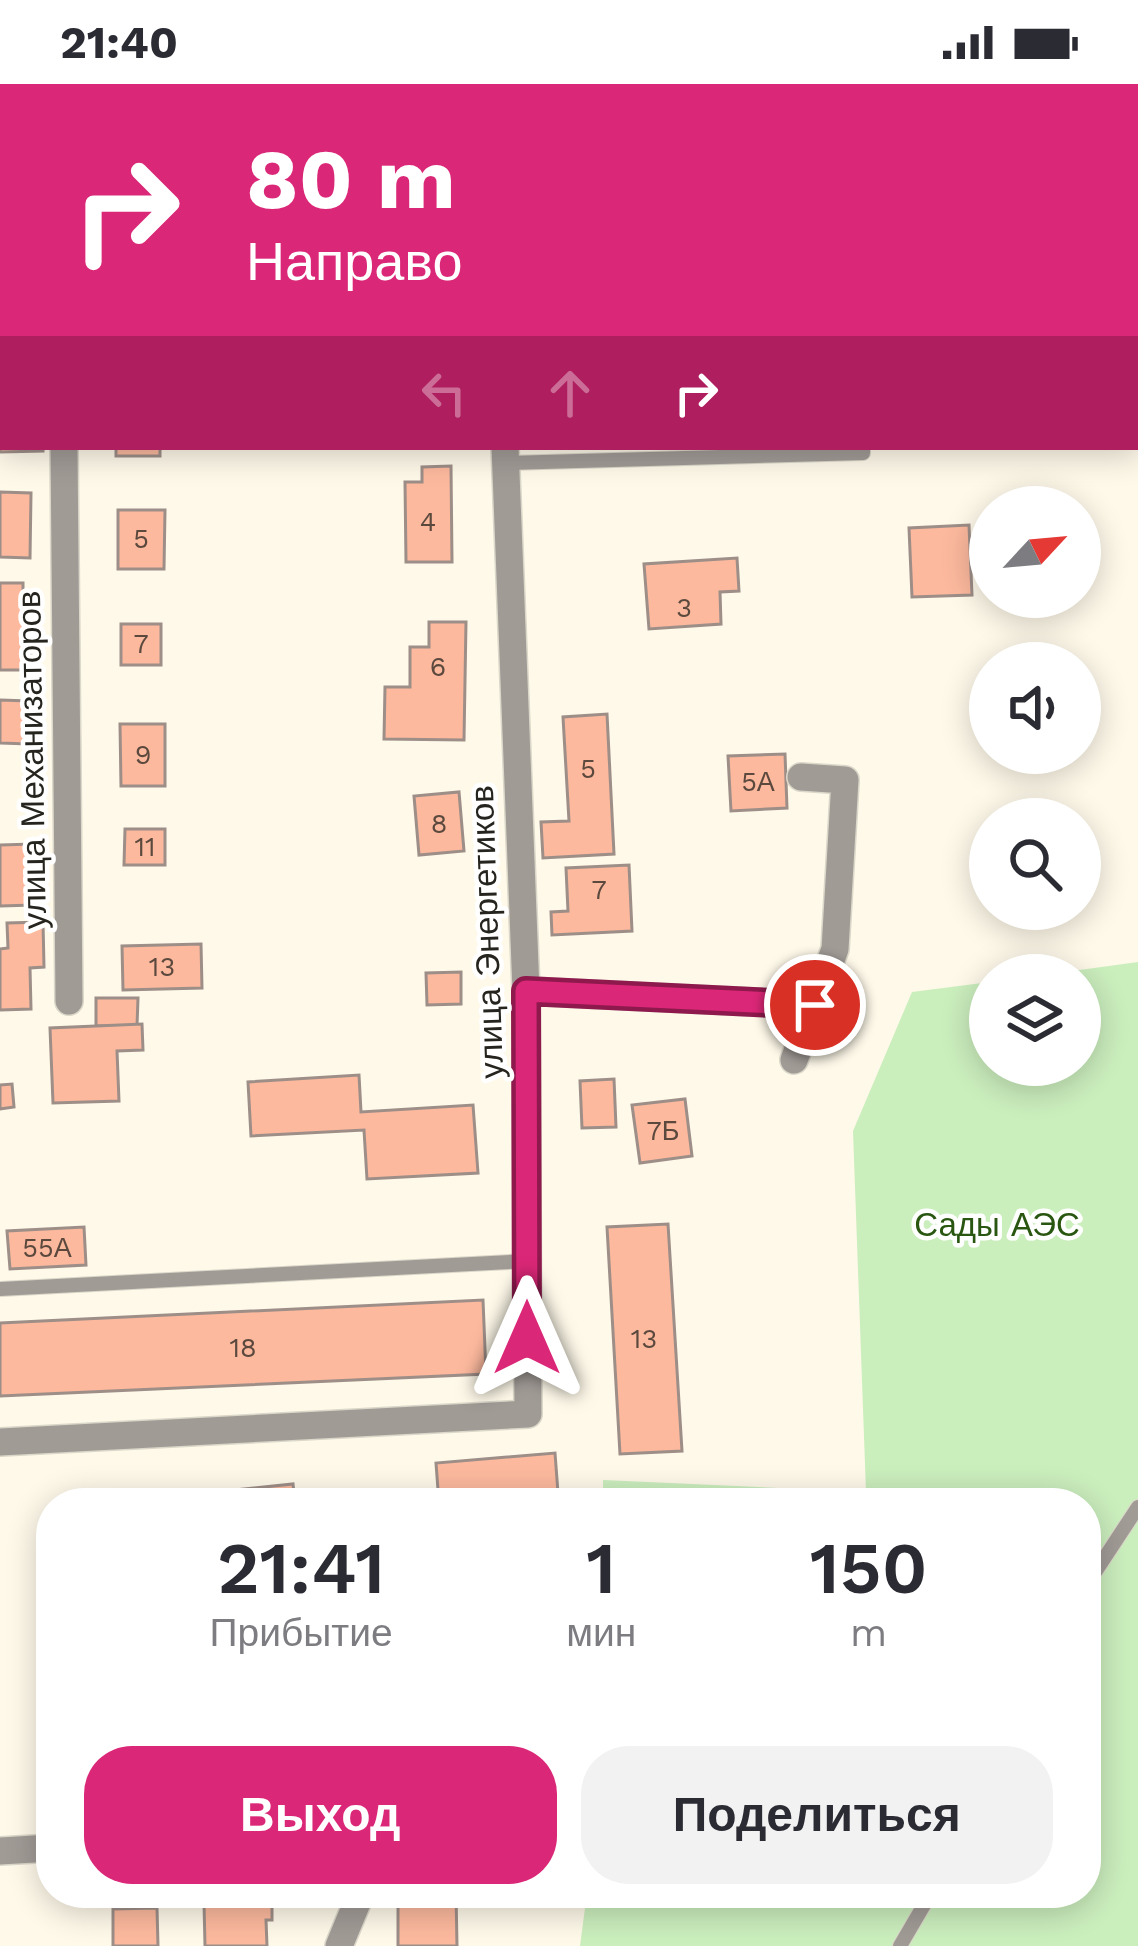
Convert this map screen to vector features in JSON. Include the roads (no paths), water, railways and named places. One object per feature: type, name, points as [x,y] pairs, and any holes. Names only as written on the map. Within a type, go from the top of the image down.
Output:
[{"type":"street","name":"улица Механизаторов","points":[[64,450],[69,1001]]},
{"type":"street","name":"улица Энергетиков","points":[[0,1442],[528,1414],[526,991],[505,455]]},
{"type":"street","points":[[794,1060],[835,949],[845,780],[801,777]]},
{"type":"street","points":[[526,991],[815,1005]]},
{"type":"street","points":[[0,1851],[36,1849]]},
{"type":"street","points":[[339,1946],[355,1908]]},
{"type":"lane","points":[[505,455],[863,450]]},
{"type":"lane","points":[[0,1288],[527,1261]]},
{"type":"lane","points":[[1101,1563],[1138,1507]]},
{"type":"lane","points":[[900,1946],[922,1908]]},
{"type":"park label","name":"Сады АЭС","points":[[997,1224]]}]
